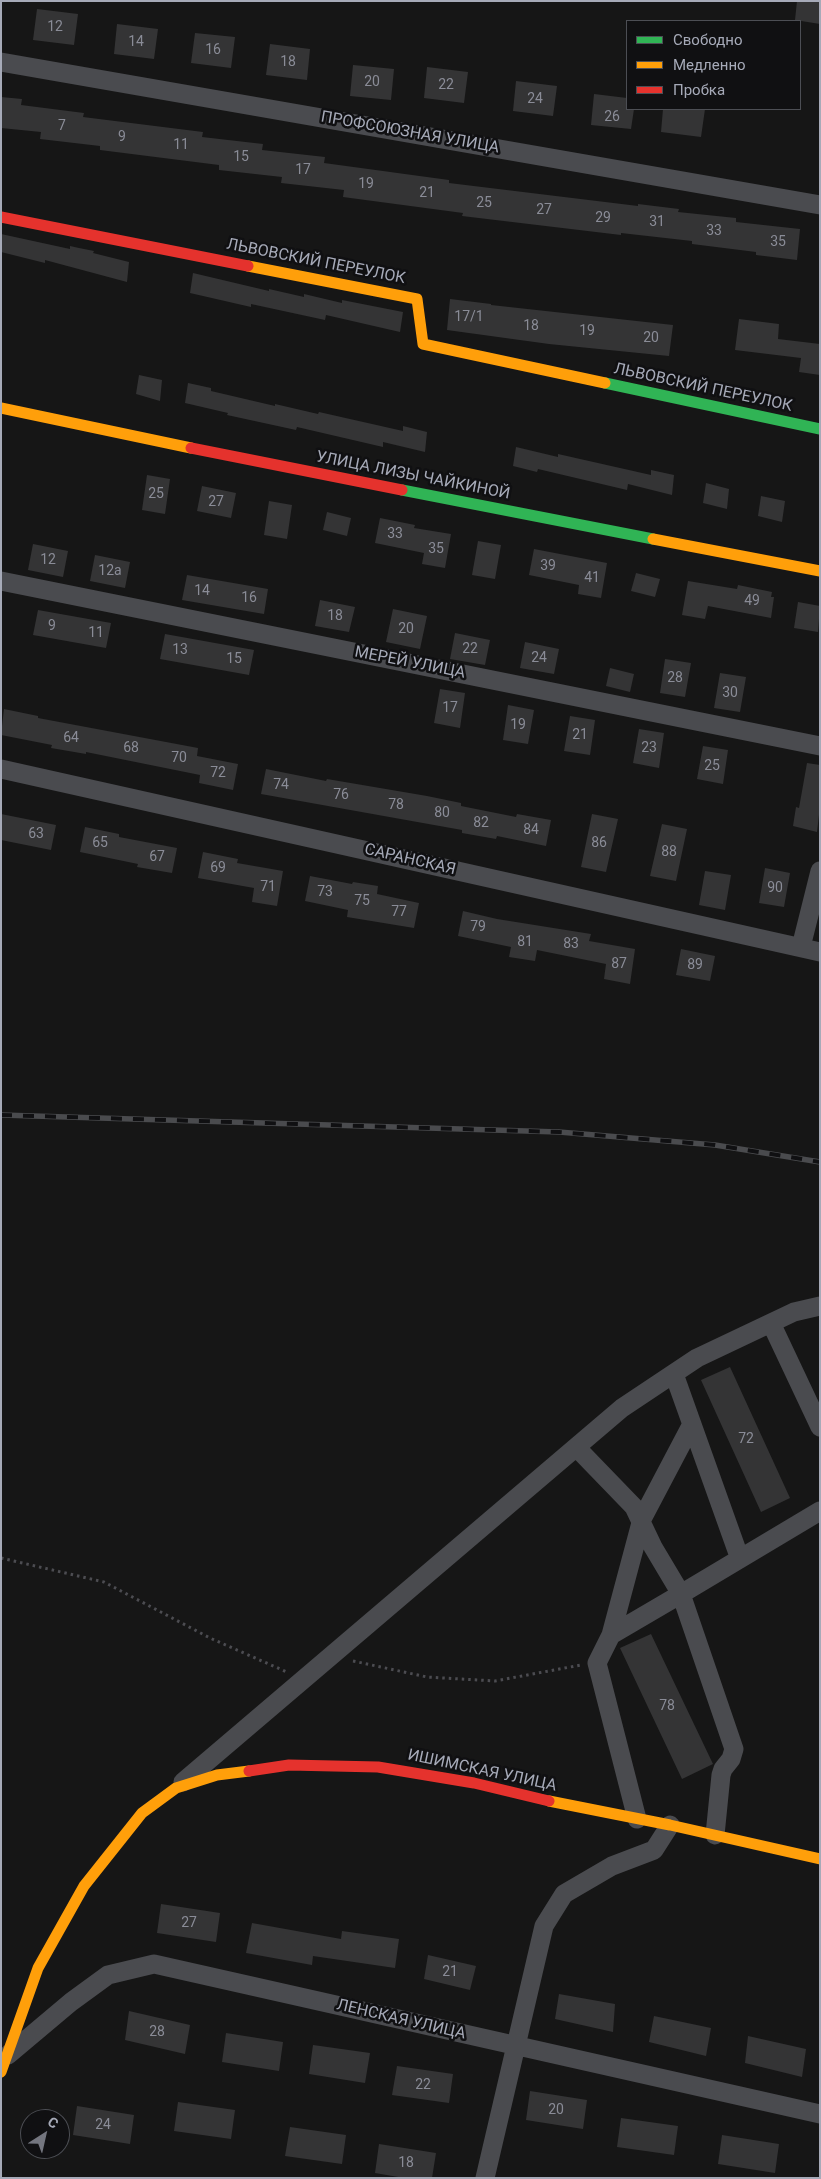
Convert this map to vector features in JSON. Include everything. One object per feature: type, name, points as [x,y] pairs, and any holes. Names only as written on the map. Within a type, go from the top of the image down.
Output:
[{"type":"street","name":"ПРОФСОЮЗНАЯ УЛИЦА","points":[[1,62],[820,205]]},
{"type":"street","name":"ЛЬВОВСКИЙ ПЕРЕУЛОК","points":[[1,217],[417,299],[423,344],[820,430]]},
{"type":"street","name":"УЛИЦА ЛИЗЫ ЧАЙКИНОЙ","points":[[1,408],[250,461],[820,571]]},
{"type":"street","name":"МЕРЕЙ УЛИЦА","points":[[1,581],[820,746]]},
{"type":"street","name":"САРАНСКАЯ","points":[[1,769],[820,952]]},
{"type":"street","points":[[801,948],[820,871]]},
{"type":"street","points":[[176,1788],[622,1408],[697,1358],[794,1312],[820,1306]]},
{"type":"street","points":[[771,1323],[820,1427]]},
{"type":"street","points":[[674,1374],[740,1559]]},
{"type":"street","points":[[636,1819],[597,1663],[611,1635],[642,1519],[692,1424]]},
{"type":"street","points":[[576,1447],[634,1507],[642,1519],[653,1546],[681,1594],[734,1749],[731,1759],[721,1775],[715,1835]]},
{"type":"street","points":[[611,1635],[820,1511]]},
{"type":"street","name":"ИШИМСКАЯ УЛИЦА","points":[[4,2064],[38,1968],[84,1886],[142,1813],[176,1788],[218,1775],[289,1765],[378,1767],[474,1783],[820,1859]]},
{"type":"street","points":[[485,2178],[544,1926],[564,1894],[612,1866],[654,1850],[670,1825]]},
{"type":"street","name":"ЛЕНСКАЯ УЛИЦА","points":[[4,2064],[71,2002],[108,1975],[154,1964],[820,2114]]},
{"type":"path","points":[[1,1558],[104,1582],[210,1638],[304,1680]]},
{"type":"path","points":[[330,1657],[427,1677],[495,1681],[597,1663]]},
{"type":"building","points":[[797,1],[820,1],[820,24],[795,20]]},
{"type":"building","points":[[37,9],[78,14],[74,45],[33,40]]},
{"type":"building","points":[[117,24],[158,29],[154,59],[114,54]]},
{"type":"building","points":[[195,33],[235,37],[231,68],[191,63]]},
{"type":"building","points":[[270,44],[310,49],[307,80],[266,75]]},
{"type":"building","points":[[353,65],[394,69],[391,100],[350,96]]},
{"type":"building","points":[[427,67],[468,72],[464,103],[424,98]]},
{"type":"building","points":[[516,81],[557,86],[553,116],[513,111]]},
{"type":"building","points":[[594,94],[626,98],[626,110],[634,110],[631,129],[591,125]]},
{"type":"building","points":[[1,97],[22,99],[21,105],[84,113],[83,117],[203,132],[202,137],[263,144],[262,150],[325,157],[324,163],[449,180],[449,183],[638,206],[638,204],[679,209],[678,212],[736,218],[736,222],[800,229],[797,260],[756,255],[756,252],[692,244],[692,241],[621,233],[621,235],[462,216],[463,213],[343,197],[344,190],[281,183],[282,177],[219,170],[219,165],[100,150],[100,146],[40,139],[41,132],[1,128]]},
{"type":"building","points":[[663,110],[705,110],[701,137],[661,132]]},
{"type":"building","points":[[1,234],[70,249],[70,246],[94,251],[93,253],[129,262],[127,282],[45,260],[45,263],[1,252]]},
{"type":"building","points":[[193,273],[269,291],[269,289],[304,297],[304,294],[342,303],[342,300],[403,312],[400,332],[326,315],[325,320],[251,304],[251,307],[190,293]]},
{"type":"building","points":[[450,299],[673,325],[669,356],[549,344],[447,330]]},
{"type":"building","points":[[739,319],[779,324],[778,339],[820,344],[820,375],[799,372],[801,358],[735,350]]},
{"type":"building","points":[[139,375],[162,380],[160,401],[136,394]]},
{"type":"building","points":[[188,383],[211,388],[211,391],[275,406],[275,404],[318,414],[319,412],[403,431],[403,426],[427,432],[425,452],[383,442],[383,447],[297,427],[296,430],[227,415],[228,413],[185,403]]},
{"type":"building","points":[[516,447],[558,457],[558,454],[651,475],[651,470],[674,475],[672,495],[628,484],[627,490],[538,469],[537,472],[513,466]]},
{"type":"building","points":[[147,475],[170,479],[165,514],[142,510]]},
{"type":"building","points":[[706,483],[729,489],[727,509],[703,503]]},
{"type":"building","points":[[202,486],[236,493],[231,518],[197,511]]},
{"type":"building","points":[[761,496],[785,501],[782,522],[758,516]]},
{"type":"building","points":[[269,501],[292,505],[287,539],[264,535]]},
{"type":"building","points":[[327,512],[351,518],[347,536],[323,530]]},
{"type":"building","points":[[380,518],[415,525],[414,528],[451,534],[445,568],[422,564],[424,553],[375,543]]},
{"type":"building","points":[[478,541],[501,545],[495,579],[472,575]]},
{"type":"building","points":[[33,544],[68,551],[63,577],[28,570]]},
{"type":"building","points":[[534,549],[607,563],[601,598],[578,594],[579,585],[529,575]]},
{"type":"building","points":[[95,555],[130,562],[125,588],[90,581]]},
{"type":"building","points":[[636,573],[660,579],[655,597],[631,591]]},
{"type":"building","points":[[187,575],[268,589],[264,614],[182,600]]},
{"type":"building","points":[[688,581],[737,589],[738,585],[772,592],[771,597],[774,597],[771,618],[708,606],[705,619],[682,615]]},
{"type":"building","points":[[320,600],[355,607],[349,632],[315,626]]},
{"type":"building","points":[[798,602],[820,606],[818,632],[794,628]]},
{"type":"building","points":[[393,609],[427,616],[420,649],[386,642]]},
{"type":"building","points":[[38,610],[111,623],[106,648],[33,635]]},
{"type":"building","points":[[455,633],[490,640],[485,665],[450,659]]},
{"type":"building","points":[[165,634],[254,650],[249,675],[160,659]]},
{"type":"building","points":[[525,642],[559,649],[554,674],[520,668]]},
{"type":"building","points":[[665,659],[691,663],[685,697],[660,693]]},
{"type":"building","points":[[610,668],[634,674],[630,692],[606,686]]},
{"type":"building","points":[[720,673],[746,677],[740,712],[714,708]]},
{"type":"building","points":[[440,689],[465,693],[460,728],[434,723]]},
{"type":"building","points":[[508,705],[534,710],[528,744],[503,740]]},
{"type":"building","points":[[4,709],[38,716],[38,718],[198,748],[197,756],[238,764],[233,790],[199,783],[200,775],[86,752],[86,754],[51,748],[52,745],[1,735]]},
{"type":"building","points":[[570,716],[595,720],[590,755],[564,751]]},
{"type":"building","points":[[639,729],[664,733],[659,768],[633,763]]},
{"type":"building","points":[[703,746],[728,750],[723,784],[697,779]]},
{"type":"building","points":[[807,763],[820,765],[820,806],[817,832],[793,826],[796,807],[799,808]]},
{"type":"building","points":[[266,769],[326,781],[327,779],[427,796],[461,803],[461,806],[516,817],[517,814],[551,820],[546,846],[497,836],[496,839],[462,833],[462,830],[261,794]]},
{"type":"building","points":[[1,814],[56,825],[51,850],[1,840]]},
{"type":"building","points":[[592,814],[618,819],[606,872],[581,867]]},
{"type":"building","points":[[662,824],[687,829],[676,881],[650,876]]},
{"type":"building","points":[[85,827],[119,834],[119,837],[177,848],[172,873],[137,867],[138,864],[80,852]]},
{"type":"building","points":[[203,852],[238,859],[237,863],[283,871],[277,906],[252,902],[254,888],[198,878]]},
{"type":"building","points":[[765,868],[790,873],[784,907],[759,903]]},
{"type":"building","points":[[705,871],[731,875],[725,910],[699,905]]},
{"type":"building","points":[[310,876],[352,884],[353,882],[378,886],[377,894],[419,903],[414,928],[347,917],[348,910],[305,901]]},
{"type":"building","points":[[463,911],[497,919],[591,934],[589,941],[635,949],[630,984],[604,979],[606,964],[537,950],[535,961],[509,957],[511,947],[458,936]]},
{"type":"building","points":[[681,949],[715,956],[710,981],[676,975]]},
{"type":"building","points":[[730,1367],[790,1498],[761,1512],[701,1380]]},
{"type":"building","points":[[651,1634],[713,1764],[682,1779],[620,1648]]},
{"type":"building","points":[[161,1904],[220,1913],[216,1942],[157,1933]]},
{"type":"building","points":[[252,1923],[341,1939],[342,1931],[399,1939],[395,1968],[313,1956],[312,1965],[246,1953]]},
{"type":"building","points":[[428,1955],[476,1966],[470,1990],[424,1979]]},
{"type":"building","points":[[559,1994],[615,2004],[613,2032],[555,2019]]},
{"type":"building","points":[[129,2011],[190,2025],[185,2054],[125,2040]]},
{"type":"building","points":[[654,2016],[711,2028],[706,2056],[649,2042]]},
{"type":"building","points":[[226,2033],[283,2042],[279,2071],[222,2062]]},
{"type":"building","points":[[748,2036],[806,2049],[802,2077],[745,2063]]},
{"type":"building","points":[[313,2045],[370,2053],[365,2083],[309,2074]]},
{"type":"building","points":[[397,2066],[453,2074],[449,2103],[392,2095]]},
{"type":"building","points":[[530,2091],[587,2100],[583,2129],[526,2120]]},
{"type":"building","points":[[178,2102],[235,2110],[231,2139],[174,2131]]},
{"type":"building","points":[[77,2106],[134,2115],[130,2144],[73,2135]]},
{"type":"building","points":[[621,2118],[678,2126],[674,2155],[617,2147]]},
{"type":"building","points":[[290,2127],[346,2135],[342,2164],[285,2156]]},
{"type":"building","points":[[722,2135],[779,2144],[775,2173],[718,2164]]},
{"type":"building","points":[[379,2144],[436,2153],[432,2178],[404,2178],[375,2173]]},
{"type":"railway","points":[[1,1115],[559,1132],[715,1145],[820,1162]]},
{"type":"traffic: fast","points":[[605,383],[820,429]]},
{"type":"traffic: fast","points":[[402,490],[653,539]]},
{"type":"traffic: slow","points":[[248,266],[417,299],[423,344],[605,383]]},
{"type":"traffic: slow","points":[[1,408],[191,448]]},
{"type":"traffic: slow","points":[[653,539],[820,571]]},
{"type":"traffic: slow","points":[[1,2072],[38,1968],[84,1886],[142,1813],[176,1788],[217,1775],[249,1771]]},
{"type":"traffic: slow","points":[[549,1801],[670,1825],[820,1859]]},
{"type":"traffic: jam","points":[[1,217],[248,266]]},
{"type":"traffic: jam","points":[[191,448],[402,490]]},
{"type":"traffic: jam","points":[[249,1771],[289,1765],[378,1767],[474,1783],[549,1801]]}]
